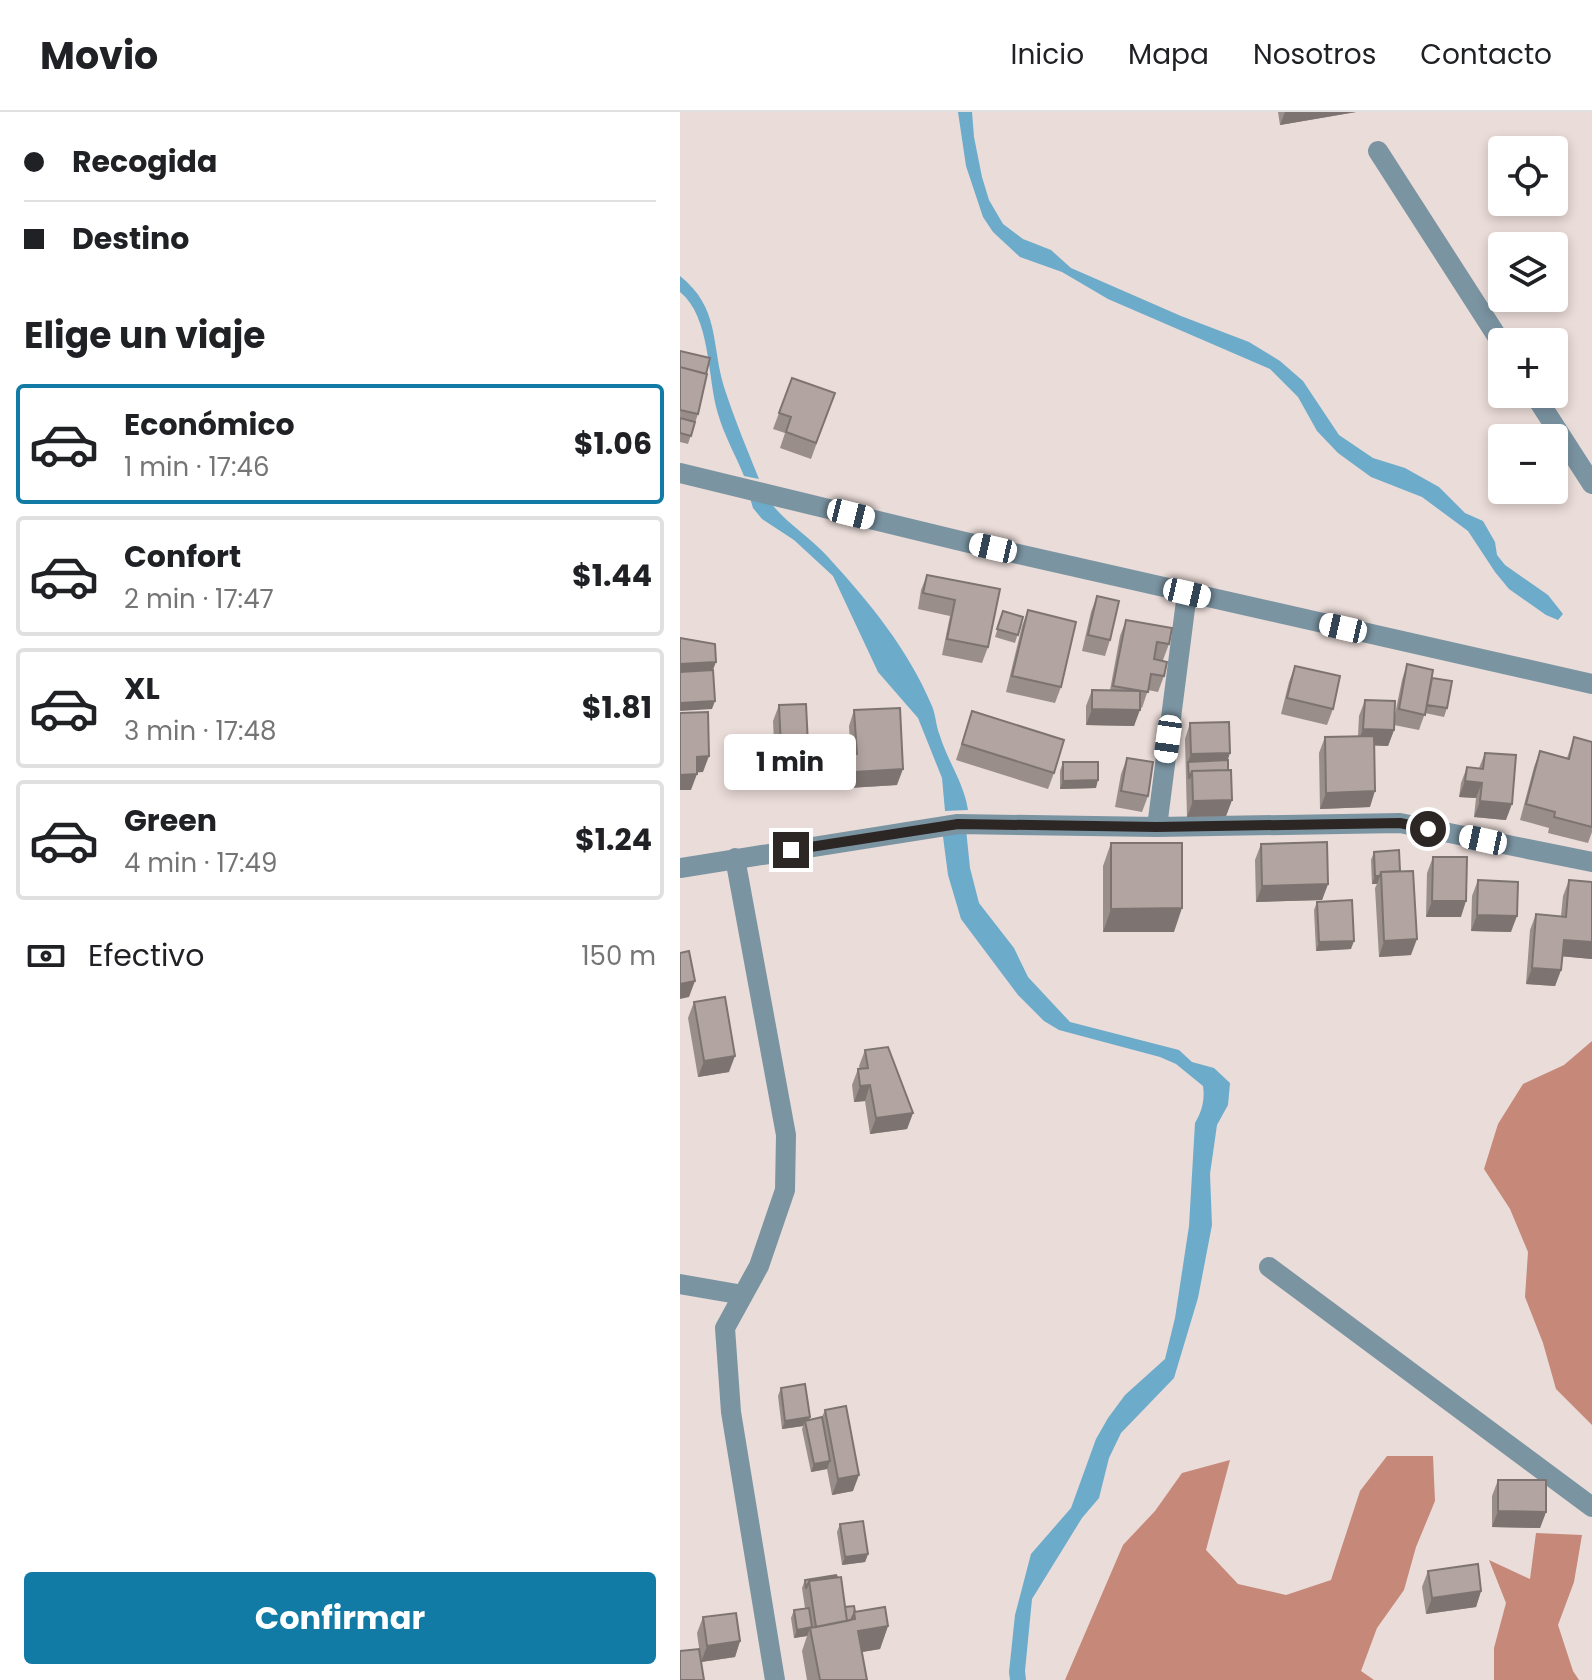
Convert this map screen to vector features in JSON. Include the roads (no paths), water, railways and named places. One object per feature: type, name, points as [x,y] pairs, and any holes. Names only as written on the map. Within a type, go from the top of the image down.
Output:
[{"type":"street","points":[[1378,151],[1492,328]]},
{"type":"street","points":[[1543,408],[1592,484]]},
{"type":"street","points":[[680,473],[1187,593],[1592,684]]},
{"type":"street","points":[[1157,827],[1187,593]]},
{"type":"street","points":[[680,868],[958,824],[1157,827],[1400,823],[1592,862]]},
{"type":"street","points":[[735,858],[786,1135],[785,1190],[759,1266],[725,1328],[731,1412],[775,1680]]},
{"type":"street","points":[[1269,1267],[1592,1507]]},
{"type":"street","points":[[680,1284],[743,1295]]},
{"type":"water","points":[[958,112],[972,112],[982,177],[989,200],[1003,224],[1023,239],[1051,250],[1071,268],[1249,342],[1280,361],[1303,381],[1339,435],[1373,458],[1405,468],[1439,487],[1465,513],[1483,521],[1495,542],[1497,555],[1505,565],[1548,595],[1563,614],[1558,620],[1509,589],[1468,531],[1422,497],[1371,477],[1338,453],[1317,431],[1298,397],[1270,369],[1108,299],[1062,272],[1020,257],[993,232],[983,217],[966,166]]},
{"type":"water","points":[[680,276],[693,288],[708,314],[724,387],[759,479],[744,476],[723,430],[714,399],[703,332],[690,303],[680,292]]},
{"type":"water","points":[[750,498],[767,498],[828,557],[887,627],[912,665],[932,706],[968,810],[945,811],[942,778],[918,718],[878,672],[833,576],[794,540],[762,519]]},
{"type":"water","points":[[942,829],[966,829],[970,868],[979,903],[1014,948],[1028,977],[1070,1022],[1179,1050],[1192,1062],[1214,1068],[1230,1083],[1228,1105],[1217,1125],[1210,1174],[1212,1225],[1198,1298],[1174,1378],[1121,1433],[1109,1458],[1099,1498],[1082,1518],[1032,1599],[1026,1680],[1010,1680],[1009,1672],[1015,1615],[1031,1554],[1071,1508],[1096,1439],[1108,1418],[1125,1395],[1165,1359],[1175,1318],[1189,1226],[1195,1123],[1204,1091],[1203,1086],[1176,1064],[1160,1057],[1059,1030],[1044,1021],[1018,995],[961,919],[948,875]]}]
